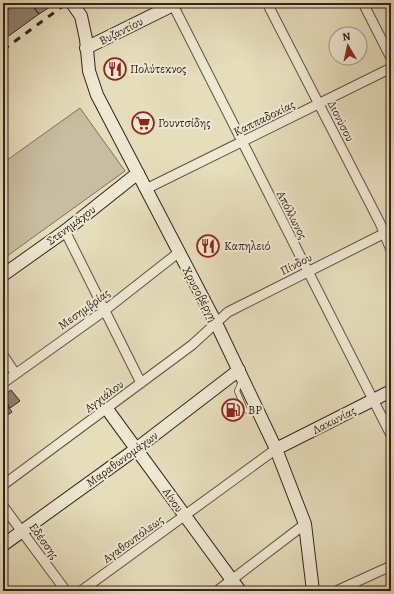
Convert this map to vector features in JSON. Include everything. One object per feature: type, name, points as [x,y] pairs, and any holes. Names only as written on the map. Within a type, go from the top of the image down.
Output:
[{"type":"street","name":"Χρυσοβέργη","points":[[72,3],[82,16],[89,71],[97,95],[178,254],[216,323],[276,449],[305,524],[313,591]]},
{"type":"street","name":"Διονύσου","points":[[267,3],[387,231],[391,250]]},
{"type":"street","points":[[363,3],[391,58]]},
{"type":"street","name":"Βυζαντίου","points":[[86,48],[175,4]]},
{"type":"street","name":"Απόλλωνος","points":[[175,4],[307,272],[391,435]]},
{"type":"street","name":"Καππαδοκίας","points":[[146,189],[391,68]]},
{"type":"street","name":"Στενημάχου","points":[[3,275],[65,231],[138,173]]},
{"type":"street","points":[[65,231],[141,383]]},
{"type":"street","name":"Πίνδου","points":[[216,323],[228,312],[387,231]]},
{"type":"street","name":"Μεσημβρίας","points":[[3,383],[104,311],[178,254]]},
{"type":"street","name":"Αγχιάλου","points":[[3,485],[108,409],[203,336],[216,323]]},
{"type":"street","points":[[3,355],[15,373]]},
{"type":"street","name":"Μαραθωνομάχων","points":[[3,545],[241,374]]},
{"type":"street","name":"Λακωνίας","points":[[276,449],[391,391]]},
{"type":"street","name":"Αίνου","points":[[108,409],[184,516],[240,591]]},
{"type":"street","name":"Αγαθουπόλεως","points":[[81,591],[276,449]]},
{"type":"street","name":"Εδέσσης","points":[[3,506],[66,591]]},
{"type":"street","points":[[217,591],[305,524]]},
{"type":"street","points":[[336,591],[391,566]]},
{"type":"shaded area","points":[[80,108],[125,171],[3,259],[3,163]]},
{"type":"building","points":[[17,3],[31,3],[39,14],[3,40],[3,14]]},
{"type":"building","points":[[41,3],[48,3],[50,7],[39,14],[34,8]]},
{"type":"building","points":[[11,390],[20,401],[10,408],[3,396]]},
{"type":"building","points":[[3,400],[12,412],[3,418]]},
{"type":"railway","points":[[3,50],[67,3]]},
{"type":"place","name":"Πολύτεκνος","points":[[115,69]]},
{"type":"place","name":"Γουντσίδης","points":[[143,123]]},
{"type":"place","name":"Καπηλειό","points":[[208,246]]},
{"type":"place","name":"BP","points":[[233,410]]}]
